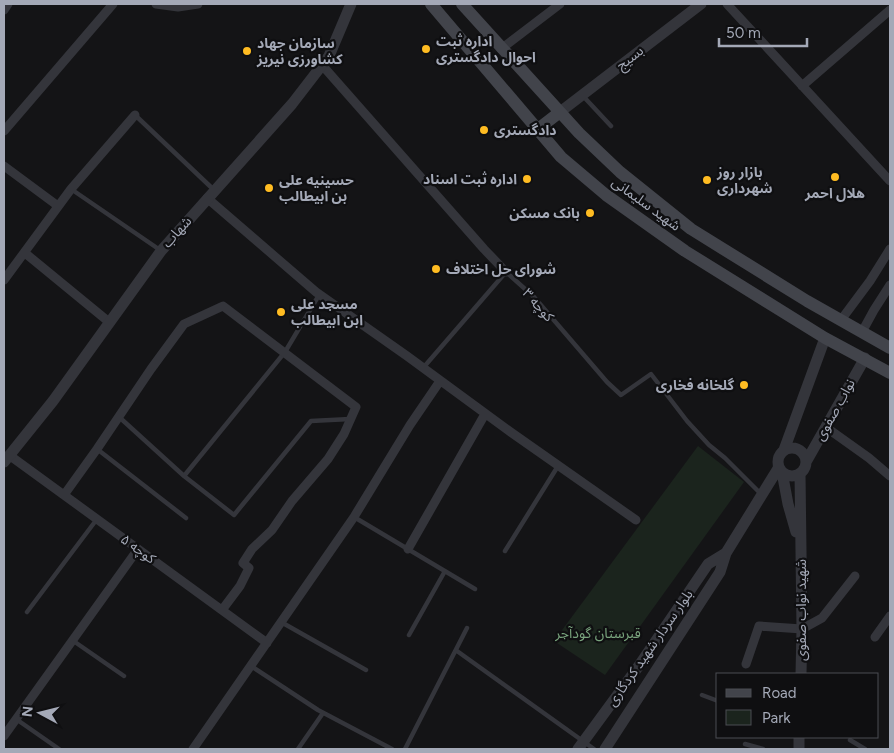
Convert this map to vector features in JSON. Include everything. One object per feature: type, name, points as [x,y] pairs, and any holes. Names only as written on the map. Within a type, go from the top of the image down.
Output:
[{"type":"main road","name":"شهید سلیمانی","points":[[431,4],[561,157],[606,195],[685,251],[825,338],[890,373]]},
{"type":"main road","name":"شهید سلیمانی","points":[[462,4],[560,112],[620,172],[691,229],[890,348]]},
{"type":"main road","points":[[538,130],[560,112]]},
{"type":"street","points":[[4,10],[8,4]]},
{"type":"street","points":[[4,132],[113,4]]},
{"type":"street","points":[[156,4],[178,7],[198,4]]},
{"type":"street","name":"شهاب","points":[[7,459],[53,401],[161,250],[292,104],[329,56],[351,4]]},
{"type":"street","points":[[502,48],[560,4]]},
{"type":"street","name":"بسیج","points":[[560,112],[701,4]]},
{"type":"street","points":[[727,4],[890,181]]},
{"type":"street","points":[[802,86],[890,10]]},
{"type":"street","name":"کوچه ۳","points":[[322,65],[506,272]]},
{"type":"street","points":[[4,280],[71,189],[135,115]]},
{"type":"street","points":[[4,166],[58,206]]},
{"type":"street","points":[[211,194],[280,262],[319,295],[636,520]]},
{"type":"street","points":[[841,320],[870,281],[890,249]]},
{"type":"street","points":[[25,253],[109,322]]},
{"type":"street","points":[[862,332],[890,285]]},
{"type":"street","points":[[64,495],[184,324],[223,306],[356,407],[344,434],[328,459],[292,501],[272,530],[243,563],[248,568],[240,586],[222,610]]},
{"type":"street","points":[[784,450],[796,448],[805,456],[806,462],[800,473],[788,475],[781,470],[778,461],[784,450],[825,338]]},
{"type":"street","name":"نواب صفوی","points":[[806,462],[865,358]]},
{"type":"street","points":[[193,749],[354,517],[410,425],[440,381]]},
{"type":"street","points":[[408,549],[485,414]]},
{"type":"street","points":[[827,428],[870,458],[890,476]]},
{"type":"street","name":"کوچه ۵","points":[[7,459],[64,495],[267,643]]},
{"type":"street","name":"بلوار سردار شهید کردگاری","points":[[605,749],[720,572],[726,553],[762,495],[781,470]]},
{"type":"street","name":"شهید نواب صفوی","points":[[781,470],[800,546]]},
{"type":"street","name":"شهید نواب صفوی","points":[[800,473],[801,673]]},
{"type":"street","points":[[4,736],[138,549]]},
{"type":"street","name":"بلوار سردار شهید کردگاری","points":[[581,746],[638,667],[708,564],[726,553]]},
{"type":"street","points":[[746,664],[759,626],[802,629],[822,618],[855,576]]},
{"type":"street","points":[[875,637],[890,616]]},
{"type":"lane","points":[[582,95],[611,126]]},
{"type":"lane","points":[[135,115],[211,194]]},
{"type":"lane","points":[[71,189],[161,250]]},
{"type":"lane","points":[[423,368],[506,272]]},
{"type":"lane","name":"کوچه ۳","points":[[506,272],[534,297],[607,382],[621,394],[651,374],[698,433],[762,495]]},
{"type":"lane","points":[[184,476],[285,352],[319,295]]},
{"type":"lane","points":[[118,416],[184,476],[234,515],[311,421],[350,419]]},
{"type":"lane","points":[[97,449],[186,518]]},
{"type":"lane","points":[[505,551],[558,466]]},
{"type":"lane","points":[[354,517],[475,589]]},
{"type":"lane","points":[[27,612],[97,519]]},
{"type":"lane","points":[[409,635],[445,571]]},
{"type":"lane","points":[[281,622],[366,670]]},
{"type":"lane","points":[[405,749],[467,628]]},
{"type":"lane","points":[[72,640],[124,676]]},
{"type":"lane","points":[[456,651],[581,746],[594,749]]},
{"type":"lane","points":[[251,666],[322,712],[392,749]]},
{"type":"lane","points":[[702,695],[716,700]]},
{"type":"lane","points":[[298,749],[322,712]]},
{"type":"lane","points":[[16,719],[59,749]]},
{"type":"lane","points":[[850,740],[865,749]]},
{"type":"lane","points":[[745,744],[764,749]]},
{"type":"green space","name":"قبرستان گودآجر","points":[[698,446],[744,482],[605,675],[554,641]]},
{"type":"place","name":"اداره ثبت احوال دادگستری","points":[[426,49]]},
{"type":"place","name":"سازمان جهاد کشاورزی نیریز","points":[[247,51]]},
{"type":"place","name":"دادگستری","points":[[484,130]]},
{"type":"place","name":"هلال احمر","points":[[835,177]]},
{"type":"place","name":"اداره ثبت اسناد","points":[[527,179]]},
{"type":"place","name":"بازار روز شهرداری","points":[[707,180]]},
{"type":"place","name":"حسینیه علی بن ابیطالب","points":[[269,188]]},
{"type":"place","name":"بانک مسکن","points":[[590,213]]},
{"type":"place","name":"شورای حل اختلاف","points":[[436,269]]},
{"type":"place","name":"مسجد علی ابن ابیطالب","points":[[281,312]]},
{"type":"place","name":"گلخانه فخاری","points":[[744,385]]}]
